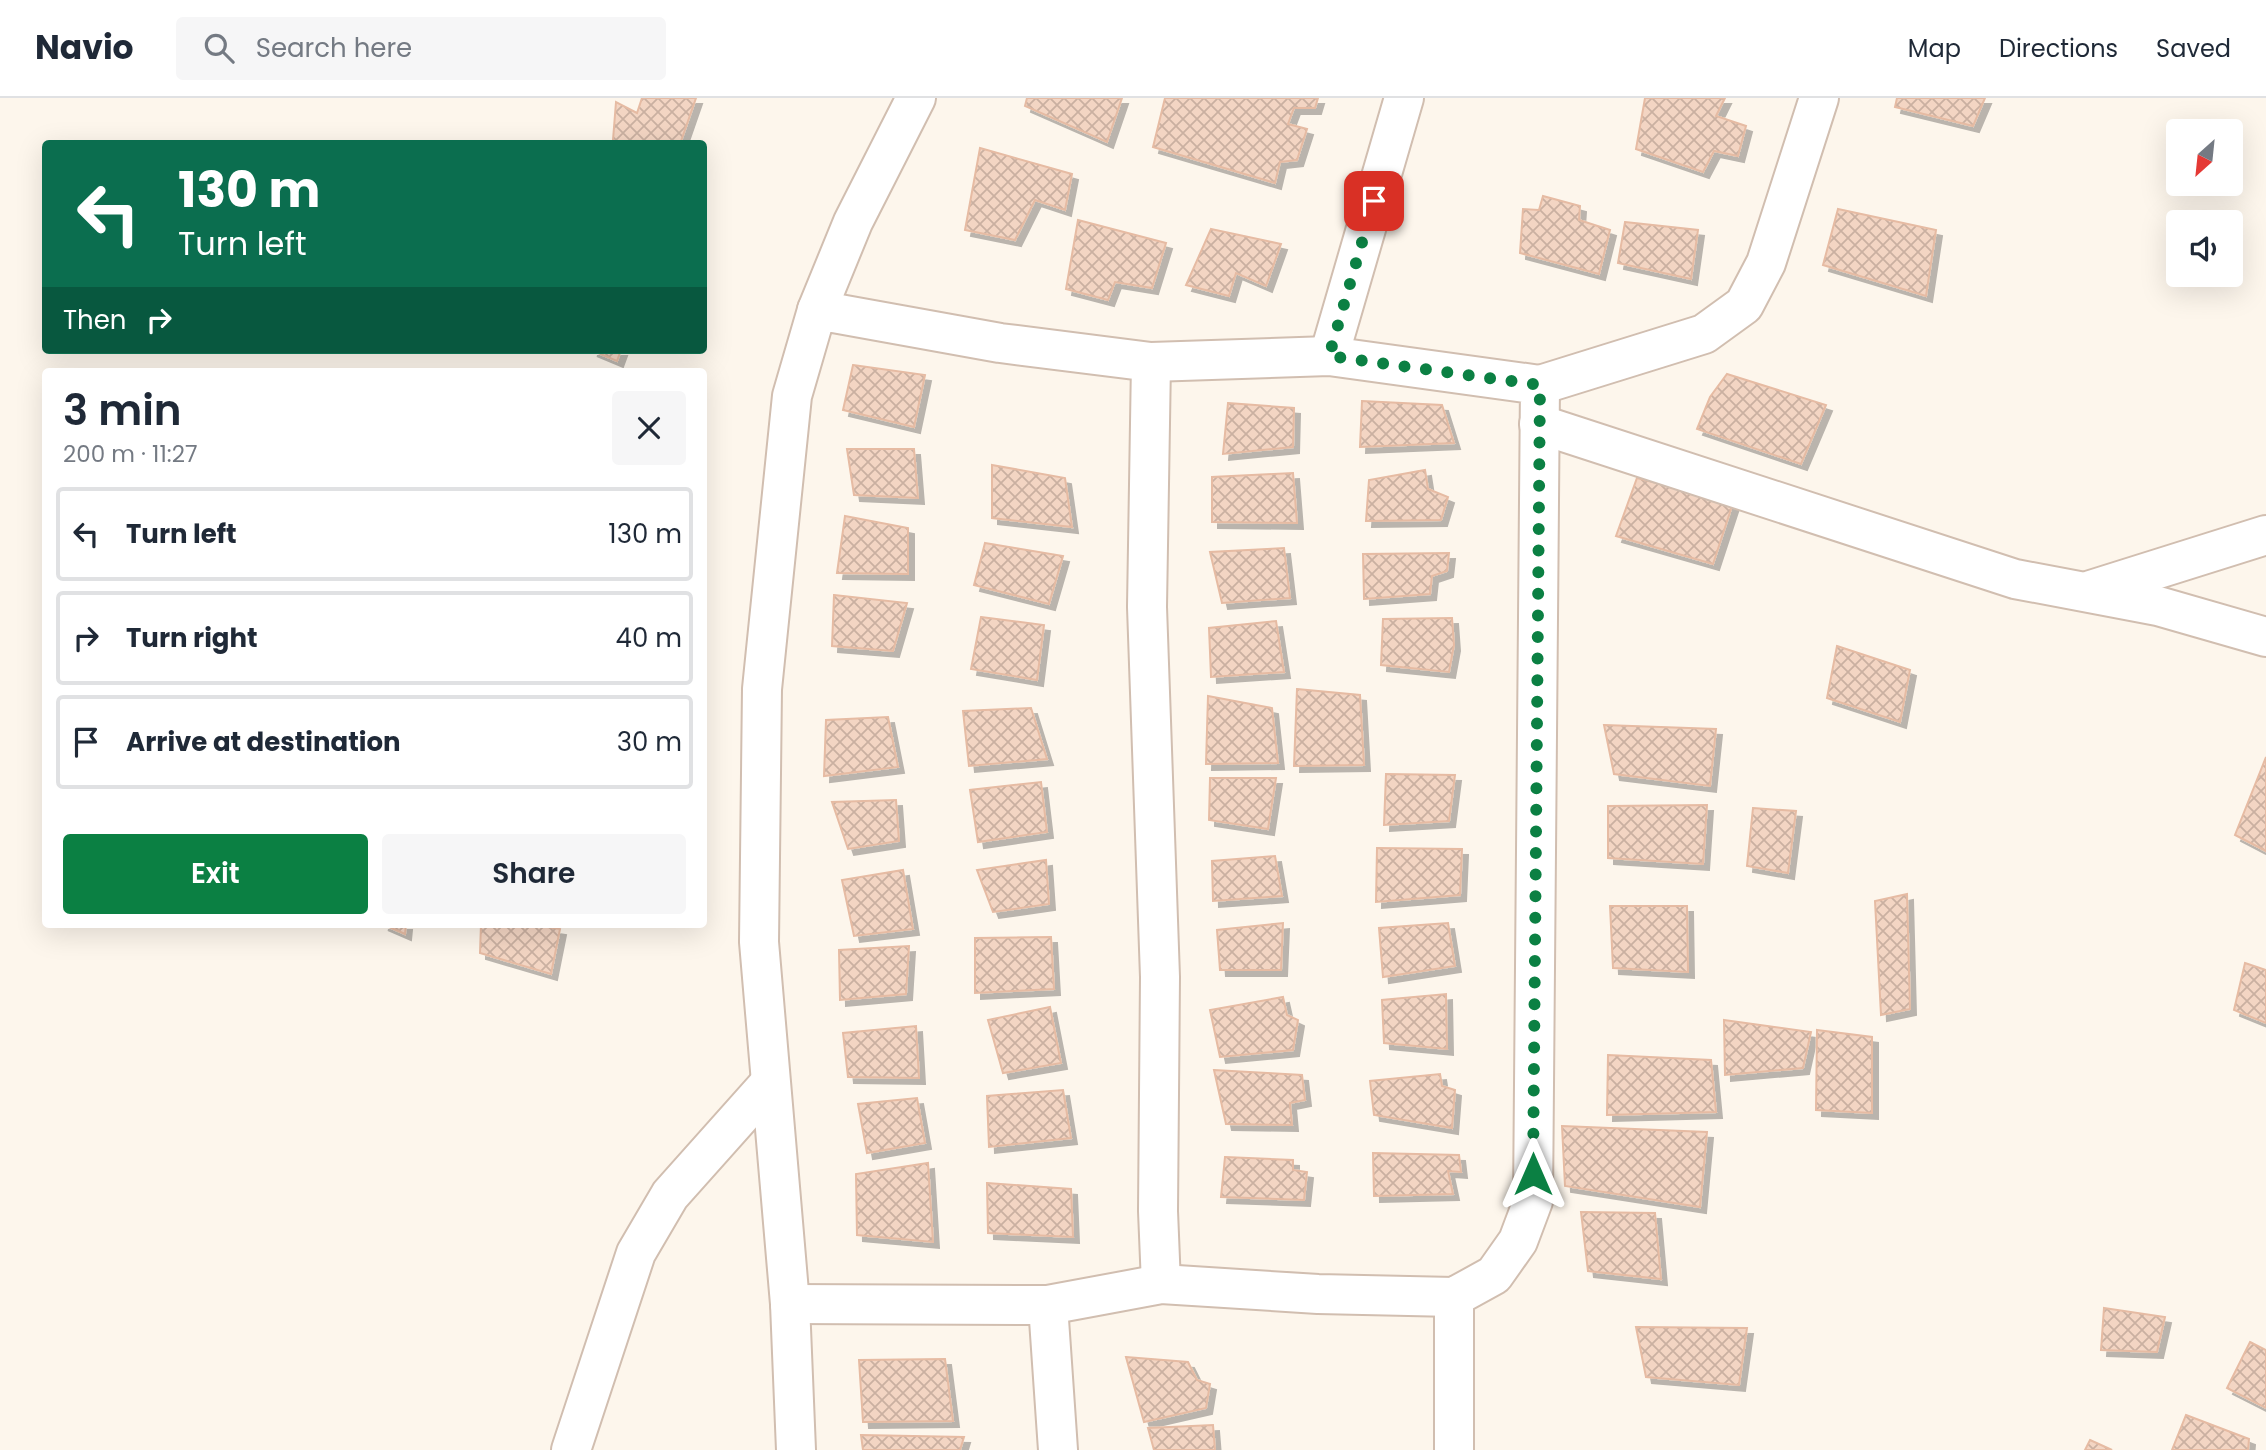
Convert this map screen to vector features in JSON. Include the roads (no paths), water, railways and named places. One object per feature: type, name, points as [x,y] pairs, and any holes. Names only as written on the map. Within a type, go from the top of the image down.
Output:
[{"type":"street","points":[[796,1450],[790,1304],[769,1084],[759,942],[762,689],[792,396],[817,310],[853,222],[916,98]]},
{"type":"street","points":[[1329,356],[1404,98]]},
{"type":"street","points":[[817,310],[1000,343],[1151,362],[1329,356],[1540,385],[1704,334],[1744,305],[1766,263],[1818,98]]},
{"type":"street","points":[[1151,362],[1147,607],[1160,977],[1158,1211],[1161,1284]]},
{"type":"street","points":[[790,1304],[1048,1305],[1161,1284],[1318,1294],[1454,1297],[1494,1275],[1518,1241],[1532,1201],[1540,385]]},
{"type":"street","points":[[1539,424],[2015,579],[2158,606],[2266,637]]},
{"type":"street","points":[[2085,592],[2266,535]]},
{"type":"street","points":[[571,1450],[636,1253],[670,1195],[769,1084]]},
{"type":"street","points":[[1454,1297],[1454,1450]]},
{"type":"street","points":[[1048,1305],[1058,1450]]}]
